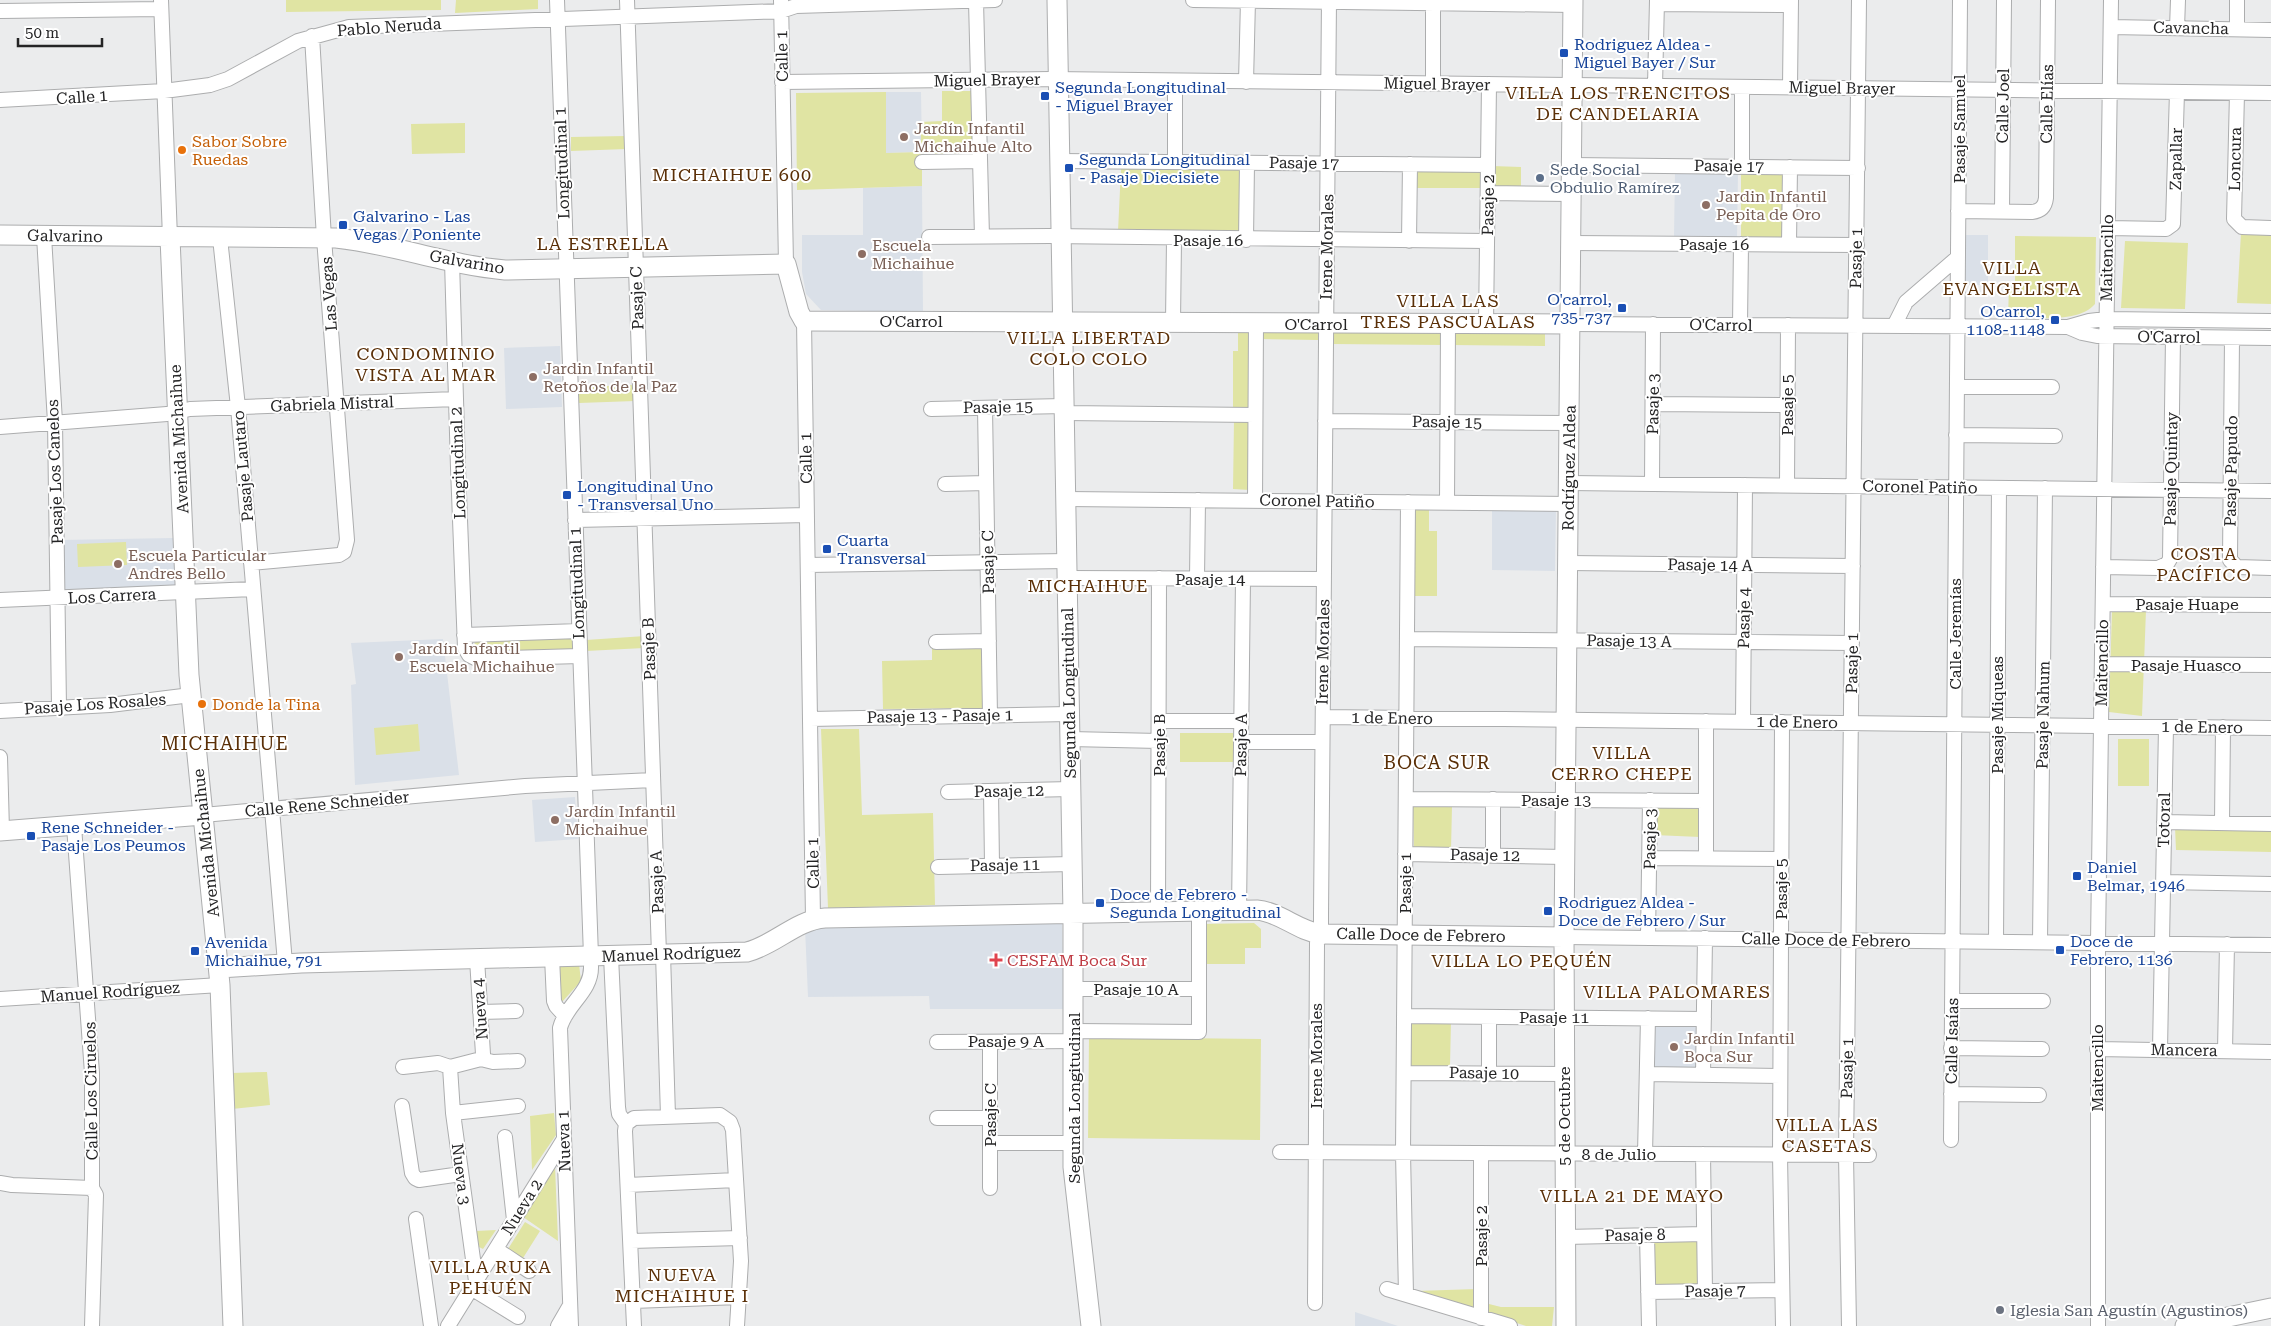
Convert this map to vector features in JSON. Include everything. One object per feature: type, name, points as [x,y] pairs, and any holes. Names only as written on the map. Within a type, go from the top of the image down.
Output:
[{"type":"street","name":"Longitudinal 1","points":[[557,0],[591,961]]},
{"type":"street","points":[[627,0],[627,17]]},
{"type":"street","points":[[976,0],[982,237]]},
{"type":"street","name":"Pablo Neruda","points":[[164,91],[220,83],[283,48],[312,36],[356,27],[627,17],[781,5],[995,0]]},
{"type":"street","name":"Segunda Longitudinal","points":[[1057,0],[1073,914],[1073,1143],[1077,1215],[1091,1326]]},
{"type":"street","points":[[1193,0],[1573,2]]},
{"type":"street","points":[[1246,82],[1248,0]]},
{"type":"street","name":"Pasaje 1","points":[[1848,1326],[1846,1155],[1859,0]]},
{"type":"street","name":"Pasaje Samuel","points":[[1957,326],[1960,0]]},
{"type":"street","name":"Calle Joel","points":[[2002,211],[2004,0]]},
{"type":"street","name":"Calle Elías","points":[[2002,211],[2035,212],[2042,208],[2046,198],[2048,0]]},
{"type":"street","name":"Maitencillo","points":[[2098,1326],[2098,943],[2111,0]]},
{"type":"street","points":[[2177,28],[2178,0]]},
{"type":"street","points":[[2237,0],[2237,29]]},
{"type":"street","name":"Irene Morales","points":[[1315,1303],[1317,943],[1321,934],[1329,1]]},
{"type":"street","points":[[1433,84],[1435,2]]},
{"type":"street","name":"Rodríguez Aldea","points":[[1564,937],[1573,2]]},
{"type":"street","points":[[1655,86],[1657,2],[1791,3],[1790,87]]},
{"type":"street","points":[[0,11],[161,4]]},
{"type":"street","name":"Avenida Michaihue","points":[[161,4],[191,695],[220,976],[233,1326]]},
{"type":"street","name":"Calle 1","points":[[781,5],[786,264],[799,312],[804,321],[814,919]]},
{"type":"street","name":"Pasaje C","points":[[627,17],[644,518]]},
{"type":"street","name":"Cavancha","points":[[2111,27],[2271,30]]},
{"type":"street","name":"Las Vegas","points":[[251,563],[339,554],[344,552],[347,540],[324,238],[312,36]]},
{"type":"street","name":"Miguel Brayer","points":[[782,82],[1058,80],[2271,93]]},
{"type":"street","points":[[1175,81],[1175,162]]},
{"type":"street","name":"Pasaje 2","points":[[1486,325],[1489,84]]},
{"type":"street","points":[[1742,87],[1742,166]]},
{"type":"street","name":"Calle 1","points":[[0,100],[164,91]]},
{"type":"street","name":"Zapallar","points":[[2108,228],[2163,229],[2172,226],[2175,218],[2176,92]]},
{"type":"street","name":"Loncura","points":[[2237,93],[2234,216],[2237,224],[2245,228],[2271,228]]},
{"type":"street","points":[[922,162],[980,160]]},
{"type":"street","name":"Pasaje 17","points":[[1060,161],[1488,165]]},
{"type":"street","points":[[1246,240],[1247,163]]},
{"type":"street","points":[[1409,241],[1410,164]]},
{"type":"street","name":"Pasaje 17","points":[[1571,165],[1858,168]]},
{"type":"street","points":[[1789,244],[1790,167]]},
{"type":"street","points":[[1488,193],[1571,194]]},
{"type":"street","points":[[1958,211],[2002,211]]},
{"type":"street","name":"Galvarino","points":[[0,235],[324,238],[351,240],[505,270],[786,264]]},
{"type":"street","name":"Pasaje Los Canelos","points":[[44,236],[55,422],[58,707]]},
{"type":"street","name":"Pasaje 16","points":[[929,238],[1061,237],[1487,242]]},
{"type":"street","name":"Pasaje Lautaro","points":[[220,238],[238,407],[285,964]]},
{"type":"street","points":[[1173,323],[1174,239]]},
{"type":"street","name":"Pasaje 16","points":[[1571,243],[1857,245]]},
{"type":"street","points":[[1740,325],[1741,244]]},
{"type":"street","points":[[1894,326],[1906,302],[1957,258]]},
{"type":"street","name":"Longitudinal 2","points":[[452,261],[464,635],[467,652],[477,659],[580,656]]},
{"type":"street","name":"O'Carrol","points":[[804,321],[2068,327],[2088,320],[2106,319],[2271,321]]},
{"type":"street","points":[[1255,501],[1256,323]]},
{"type":"street","name":"Pasaje 3","points":[[1652,484],[1654,324]]},
{"type":"street","points":[[1447,503],[1448,325]]},
{"type":"street","name":"Pasaje 5","points":[[1787,485],[1788,325]]},
{"type":"street","name":"Calle Jeremías","points":[[1952,941],[1957,326]]},
{"type":"street","name":"O'Carrol","points":[[2068,327],[2082,333],[2106,336],[2271,338]]},
{"type":"street","name":"Pasaje Quintay","points":[[2103,567],[2158,568],[2167,564],[2170,555],[2173,337]]},
{"type":"street","name":"Pasaje Papudo","points":[[2232,338],[2231,562],[2237,567],[2271,568]]},
{"type":"street","points":[[1957,387],[2052,387]]},
{"type":"street","name":"Gabriela Mistral","points":[[0,427],[167,414],[190,409],[456,399]]},
{"type":"street","points":[[1653,404],[1787,405]]},
{"type":"street","name":"Pasaje C","points":[[985,408],[990,716]]},
{"type":"street","name":"Pasaje 15","points":[[932,409],[1064,409],[1256,416]]},
{"type":"street","name":"Pasaje 15","points":[[1325,421],[1569,423]]},
{"type":"street","points":[[1956,435],[2055,436]]},
{"type":"street","points":[[945,484],[986,483]]},
{"type":"street","name":"Coronel Patiño","points":[[1568,483],[2271,490]]},
{"type":"street","name":"Pasaje 4","points":[[1743,722],[1746,485]]},
{"type":"street","name":"Pasaje Miqueas","points":[[1996,942],[1999,488]]},
{"type":"street","name":"Pasaje Nahum","points":[[2040,942],[2045,488]]},
{"type":"street","name":"Coronel Patiño","points":[[1066,499],[1568,504]]},
{"type":"street","points":[[1197,578],[1198,500]]},
{"type":"street","name":"Pasaje 1","points":[[1406,1294],[1403,1153],[1408,502]]},
{"type":"street","points":[[575,520],[807,515]]},
{"type":"street","name":"Pasaje B","points":[[644,518],[653,780]]},
{"type":"street","points":[[808,565],[988,562],[1067,569]]},
{"type":"street","name":"Pasaje 14 A","points":[[1568,563],[1853,566]]},
{"type":"street","name":"Pasaje 14","points":[[1067,569],[1160,578],[1324,579]]},
{"type":"street","name":"Pasaje B","points":[[1158,912],[1160,578]]},
{"type":"street","name":"Pasaje A","points":[[1239,911],[1243,579]]},
{"type":"street","name":"Los Carrera","points":[[0,600],[253,589]]},
{"type":"street","name":"Pasaje Huape","points":[[2102,604],[2271,605]]},
{"type":"street","points":[[464,635],[579,631]]},
{"type":"street","name":"Pasaje 13 A","points":[[1407,639],[1852,643]]},
{"type":"street","points":[[936,642],[989,641]]},
{"type":"street","name":"Pasaje Huasco","points":[[2102,664],[2271,665]]},
{"type":"street","name":"Pasaje Los Rosales","points":[[0,711],[110,705],[191,695]]},
{"type":"street","name":"Pasaje 13 - Pasaje 1","points":[[810,718],[1069,714]]},
{"type":"street","name":"1 de Enero","points":[[1323,717],[2271,728]]},
{"type":"street","points":[[1159,721],[1241,721]]},
{"type":"street","points":[[1706,721],[1706,858]]},
{"type":"street","name":"Pasaje 5","points":[[1782,722],[1780,1155],[1783,1326]]},
{"type":"street","name":"Totoral","points":[[2160,1050],[2166,727]]},
{"type":"street","points":[[2222,727],[2222,823]]},
{"type":"street","points":[[1070,739],[1159,741]]},
{"type":"street","points":[[1241,742],[1322,742]]},
{"type":"street","points":[[0,757],[1,831]]},
{"type":"street","name":"Calle Rene Schneider","points":[[1,831],[584,782],[653,780]]},
{"type":"street","name":"Pasaje A","points":[[653,780],[668,1116]]},
{"type":"street","name":"Pasaje 12","points":[[948,792],[1071,789]]},
{"type":"street","points":[[991,791],[992,865]]},
{"type":"street","name":"Pasaje 13","points":[[1406,799],[1706,801]]},
{"type":"street","points":[[1492,856],[1493,799]]},
{"type":"street","name":"Pasaje 3","points":[[1648,938],[1650,800]]},
{"type":"street","points":[[2164,822],[2271,824]]},
{"type":"street","name":"Calle Los Ciruelos","points":[[74,826],[92,1073],[92,1188],[96,1195],[92,1326]]},
{"type":"street","name":"Pasaje 12","points":[[1405,854],[1565,856]]},
{"type":"street","points":[[1649,858],[1782,859]]},
{"type":"street","name":"Pasaje 11","points":[[938,867],[1072,864]]},
{"type":"street","points":[[2164,882],[2271,884]]},
{"type":"street","name":"Manuel Rodríguez","points":[[0,1000],[85,994],[220,976],[285,964],[552,957],[591,961],[611,956],[747,952],[765,947],[814,919],[1239,911],[1268,912],[1307,931],[1321,934]]},
{"type":"street","points":[[1199,912],[1199,989]]},
{"type":"street","name":"Calle Doce de Febrero","points":[[1321,934],[2271,945]]},
{"type":"street","name":"5 de Octubre","points":[[1564,937],[1566,1326]]},
{"type":"street","points":[[1703,1075],[1705,938]]},
{"type":"street","name":"Calle Isaías","points":[[1951,1140],[1952,941]]},
{"type":"street","points":[[2225,1051],[2227,944]]},
{"type":"street","points":[[611,956],[618,1106],[619,1114],[626,1124]]},
{"type":"street","points":[[552,957],[554,1001],[565,1016]]},
{"type":"street","name":"Nueva 4","points":[[477,959],[482,1059]]},
{"type":"street","name":"Nueva 1","points":[[570,1326],[560,1028],[565,1016],[590,980],[591,961]]},
{"type":"street","name":"Pasaje 10 A","points":[[1073,988],[1199,989]]},
{"type":"street","name":"Pasaje 9 A","points":[[937,1042],[990,1042],[1074,1036],[1199,1032],[1199,989]]},
{"type":"street","points":[[1952,1001],[2043,1001]]},
{"type":"street","points":[[480,1012],[516,1011]]},
{"type":"street","name":"Pasaje 11","points":[[1404,1016],[1704,1019]]},
{"type":"street","points":[[1489,1017],[1489,1074]]},
{"type":"street","points":[[1646,1154],[1648,1018]]},
{"type":"street","name":"Pasaje C","points":[[990,1042],[990,1188]]},
{"type":"street","points":[[1952,1048],[2042,1049]]},
{"type":"street","name":"Mancera","points":[[2097,1049],[2271,1052]]},
{"type":"street","points":[[403,1067],[438,1063],[450,1067],[482,1059],[492,1062],[518,1061]]},
{"type":"street","name":"Nueva 3","points":[[450,1067],[474,1284]]},
{"type":"street","name":"Pasaje 10","points":[[1404,1072],[1564,1074]]},
{"type":"street","points":[[1647,1074],[1780,1076]]},
{"type":"street","points":[[1951,1094],[2039,1095]]},
{"type":"street","points":[[402,1106],[412,1173],[415,1178],[422,1180],[461,1174]]},
{"type":"street","points":[[454,1113],[518,1106]]},
{"type":"street","points":[[634,1326],[624,1131],[626,1124],[634,1118],[720,1116],[727,1119],[733,1130],[741,1279],[737,1326]]},
{"type":"street","points":[[937,1118],[990,1118]]},
{"type":"street","points":[[505,1136],[514,1220]]},
{"type":"street","name":"Nueva 2","points":[[448,1326],[564,1139]]},
{"type":"street","points":[[990,1143],[1073,1143]]},
{"type":"street","name":"8 de Julio","points":[[1280,1152],[1869,1155]]},
{"type":"street","name":"Pasaje 2","points":[[1481,1153],[1481,1318]]},
{"type":"street","points":[[1703,1154],[1705,1291]]},
{"type":"street","points":[[628,1185],[736,1180]]},
{"type":"street","points":[[0,1183],[92,1188]]},
{"type":"street","points":[[416,1219],[431,1326]]},
{"type":"street","name":"Pasaje 8","points":[[1565,1237],[1704,1234]]},
{"type":"street","points":[[1647,1235],[1649,1326]]},
{"type":"street","points":[[631,1241],[740,1238]]},
{"type":"street","points":[[496,1249],[529,1271]]},
{"type":"street","points":[[474,1284],[518,1317]]},
{"type":"street","points":[[1387,1289],[1510,1326]]},
{"type":"street","name":"Pasaje 7","points":[[1648,1292],[1782,1290]]},
{"type":"street","points":[[633,1301],[739,1297]]},
{"type":"street","points":[[558,1326],[570,1306]]},
{"type":"street","points":[[2185,1326],[2271,1308]]},
{"type":"shaded area","name":"Jardín Infantil Michaihue Alto","points":[[886,92],[921,92],[922,152],[886,153]]},
{"type":"shaded area","name":"Jardin Infantil Pepita de Oro","points":[[1675,171],[1738,172],[1737,238],[1674,237]]},
{"type":"shaded area","name":"Escuela Michaihue","points":[[922,186],[923,312],[821,310],[806,294],[802,272],[802,235],[863,235],[863,188]]},
{"type":"shaded area","points":[[1962,235],[1988,235],[1988,285],[1961,285]]},
{"type":"shaded area","name":"Jardin Infantil Retoños de la Paz","points":[[560,346],[562,407],[506,409],[504,348]]},
{"type":"shaded area","points":[[1492,509],[1556,509],[1555,571],[1492,570]]},
{"type":"shaded area","name":"Escuela Particular Andres Bello","points":[[173,538],[175,588],[64,592],[61,540]]},
{"type":"shaded area","points":[[443,639],[459,775],[355,785],[351,685],[356,684],[351,643]]},
{"type":"shaded area","name":"Jardín Infantil Michaihue","points":[[575,797],[578,839],[535,842],[532,800]]},
{"type":"shaded area","points":[[816,923],[1062,923],[1064,1009],[930,1009],[929,996],[808,997],[805,928]]},
{"type":"shaded area","name":"Jardín Infantil Boca Sur","points":[[1656,1024],[1691,1024],[1698,1029],[1698,1065],[1690,1071],[1651,1067],[1650,1029]]},
{"type":"shaded area","points":[[1355,1312],[1398,1326],[1355,1326]]},
{"type":"green space","points":[[286,0],[441,0],[441,10],[286,12]]},
{"type":"green space","points":[[456,0],[538,0],[538,9],[455,13]]},
{"type":"green space","points":[[942,91],[975,91],[976,152],[973,157],[922,158],[922,186],[797,190],[796,93],[886,92],[886,153],[921,152],[921,122],[942,121]]},
{"type":"green space","points":[[465,123],[465,153],[412,154],[411,124]]},
{"type":"green space","points":[[626,136],[627,149],[571,151],[571,137]]},
{"type":"green space","points":[[1492,166],[1521,167],[1521,189],[1496,188],[1491,184]]},
{"type":"green space","points":[[1121,169],[1240,170],[1239,231],[1118,231]]},
{"type":"green space","points":[[1413,170],[1483,172],[1483,188],[1413,188]]},
{"type":"green space","points":[[1741,174],[1784,174],[1784,237],[1741,237]]},
{"type":"green space","points":[[2241,233],[2271,234],[2271,304],[2237,303]]},
{"type":"green space","points":[[2015,236],[2096,237],[2095,304],[2087,310],[2066,317],[2008,317],[2009,287],[2015,287]]},
{"type":"green space","points":[[2125,241],[2188,243],[2185,309],[2121,308]]},
{"type":"green space","points":[[1252,329],[1251,410],[1233,410],[1233,351],[1238,351],[1238,330]]},
{"type":"green space","points":[[1260,329],[1318,329],[1318,340],[1259,339]]},
{"type":"green space","points":[[1331,331],[1444,331],[1444,345],[1331,344]]},
{"type":"green space","points":[[1451,331],[1545,332],[1545,346],[1451,345]]},
{"type":"green space","points":[[634,385],[635,401],[579,403],[578,387]]},
{"type":"green space","points":[[1234,420],[1251,420],[1250,490],[1233,489]]},
{"type":"green space","points":[[1412,510],[1429,510],[1429,531],[1437,531],[1437,596],[1412,596]]},
{"type":"green space","points":[[126,542],[127,565],[78,567],[77,544]]},
{"type":"green space","points":[[2112,609],[2146,610],[2142,716],[2109,712]]},
{"type":"green space","points":[[645,636],[644,648],[586,651],[586,640]]},
{"type":"green space","points":[[572,637],[572,651],[479,654],[473,652],[473,646],[477,640]]},
{"type":"green space","points":[[982,645],[982,708],[883,709],[882,661],[932,660],[932,646]]},
{"type":"green space","points":[[418,724],[420,751],[376,755],[374,728]]},
{"type":"green space","points":[[821,729],[859,729],[862,815],[933,813],[935,905],[828,908]]},
{"type":"green space","points":[[1180,733],[1233,733],[1233,762],[1180,762]]},
{"type":"green space","points":[[2118,739],[2149,739],[2149,786],[2118,786]]},
{"type":"green space","points":[[1413,806],[1452,806],[1451,850],[1414,851]]},
{"type":"green space","points":[[1655,807],[1701,809],[1700,837],[1654,835]]},
{"type":"green space","points":[[2175,827],[2271,828],[2271,852],[2176,850]]},
{"type":"green space","points":[[1254,923],[1261,929],[1261,948],[1245,948],[1245,964],[1203,964],[1202,924]]},
{"type":"green space","points":[[579,964],[581,981],[562,1002],[557,999],[555,965]]},
{"type":"green space","points":[[1451,1021],[1450,1066],[1412,1068],[1407,1064],[1407,1022]]},
{"type":"green space","points":[[1089,1037],[1261,1039],[1260,1140],[1088,1138]]},
{"type":"green space","points":[[267,1072],[270,1105],[232,1109],[231,1073]]},
{"type":"green space","points":[[554,1113],[556,1135],[532,1170],[530,1116]]},
{"type":"green space","points":[[555,1166],[558,1241],[523,1217]]},
{"type":"green space","points":[[525,1222],[540,1231],[523,1258],[508,1249]]},
{"type":"green space","points":[[496,1230],[483,1249],[479,1247],[476,1231]]},
{"type":"green space","points":[[1701,1239],[1701,1285],[1653,1284],[1653,1241]]},
{"type":"green space","points":[[1477,1289],[1476,1310],[1415,1291]]},
{"type":"green space","points":[[1489,1304],[1501,1307],[1554,1307],[1552,1326],[1526,1326],[1489,1314]]},
{"type":"place","name":"Rodriguez Aldea - Miguel Bayer / Sur","points":[[1564,53]]},
{"type":"place","name":"Segunda Longitudinal - Miguel Brayer","points":[[1045,96]]},
{"type":"place","name":"Jardín Infantil Michaihue Alto","points":[[904,137]]},
{"type":"place","name":"Sabor Sobre Ruedas","points":[[182,150]]},
{"type":"place","name":"Segunda Longitudinal - Pasaje Diecisiete","points":[[1069,168]]},
{"type":"place","name":"Sede Social Obdulio Ramírez","points":[[1540,178]]},
{"type":"place","name":"Jardin Infantil Pepita de Oro","points":[[1706,205]]},
{"type":"place","name":"Galvarino - Las Vegas / Poniente","points":[[343,225]]},
{"type":"place","name":"Escuela Michaihue","points":[[862,254]]},
{"type":"place","name":"O'carrol, 735-737","points":[[1622,308]]},
{"type":"place","name":"O'carrol, 1108-1148","points":[[2055,320]]},
{"type":"place","name":"Jardin Infantil Retoños de la Paz","points":[[533,377]]},
{"type":"place","name":"Longitudinal Uno - Transversal Uno","points":[[567,495]]},
{"type":"place","name":"Cuarta Transversal","points":[[827,549]]},
{"type":"place","name":"Escuela Particular Andres Bello","points":[[118,564]]},
{"type":"place","name":"Jardín Infantil Escuela Michaihue","points":[[399,657]]},
{"type":"place","name":"Donde la Tina","points":[[202,704]]},
{"type":"place","name":"Jardín Infantil Michaihue","points":[[555,820]]},
{"type":"place","name":"Rene Schneider - Pasaje Los Peumos","points":[[31,836]]},
{"type":"place","name":"Daniel Belmar, 1946","points":[[2077,876]]},
{"type":"place","name":"Doce de Febrero - Segunda Longitudinal","points":[[1100,903]]},
{"type":"place","name":"Rodriguez Aldea - Doce de Febrero / Sur","points":[[1548,911]]},
{"type":"place","name":"Doce de Febrero, 1136","points":[[2060,950]]},
{"type":"place","name":"Avenida Michaihue, 791","points":[[195,951]]},
{"type":"place","name":"CESFAM Boca Sur","points":[[996,960]]},
{"type":"place","name":"Jardín Infantil Boca Sur","points":[[1674,1047]]},
{"type":"place","name":"Iglesia San Agustín (Agustinos)","points":[[2000,1310]]},
{"type":"district","name":"VILLA LOS TRENCITOS DE CANDELARIA","points":[[1618,102]]},
{"type":"district","name":"MICHAIHUE 600","points":[[732,174]]},
{"type":"district","name":"LA ESTRELLA","points":[[603,243]]},
{"type":"district","name":"VILLA EVANGELISTA","points":[[2012,277]]},
{"type":"district","name":"VILLA LAS TRES PASCUALAS","points":[[1448,310]]},
{"type":"district","name":"VILLA LIBERTAD COLO COLO","points":[[1089,347]]},
{"type":"district","name":"CONDOMINIO VISTA AL MAR","points":[[426,363]]},
{"type":"district","name":"COSTA PACÍFICO","points":[[2204,563]]},
{"type":"district","name":"MICHAIHUE","points":[[1088,585]]},
{"type":"district","name":"MICHAIHUE","points":[[225,743]]},
{"type":"district","name":"BOCA SUR","points":[[1437,762]]},
{"type":"district","name":"VILLA CERRO CHEPE","points":[[1622,762]]},
{"type":"district","name":"VILLA LO PEQUÉN","points":[[1522,960]]},
{"type":"district","name":"VILLA PALOMARES","points":[[1677,991]]},
{"type":"district","name":"VILLA LAS CASETAS","points":[[1827,1134]]},
{"type":"district","name":"VILLA 21 DE MAYO","points":[[1632,1195]]},
{"type":"district","name":"VILLA RUKA PEHUÉN","points":[[491,1276]]},
{"type":"district","name":"NUEVA MICHAIHUE I","points":[[682,1284]]}]
